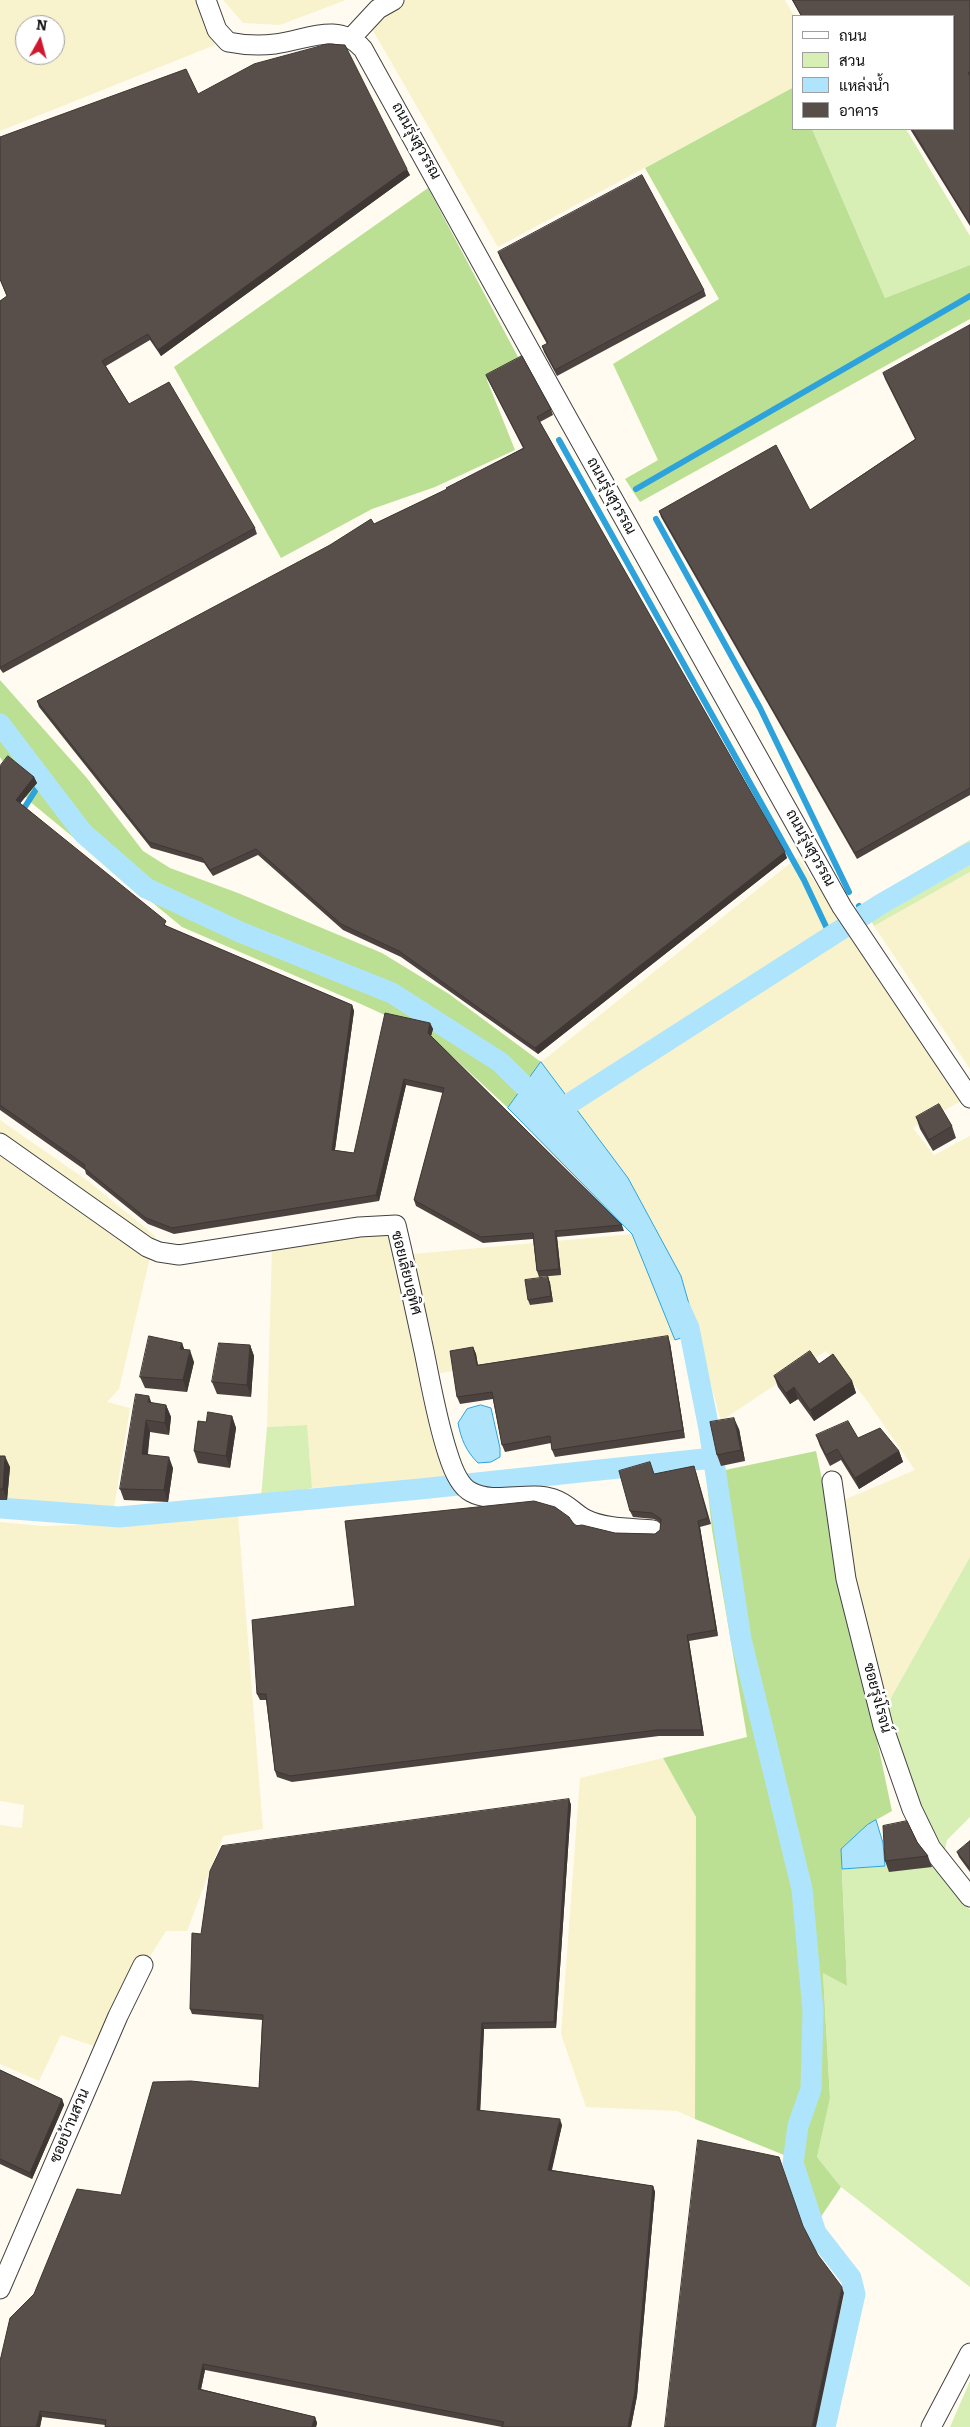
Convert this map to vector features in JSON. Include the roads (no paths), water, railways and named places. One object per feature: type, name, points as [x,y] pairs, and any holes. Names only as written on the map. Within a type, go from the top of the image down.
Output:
[{"type":"street","points":[[206,0],[217,30],[228,42],[260,46],[323,34],[338,33],[352,37],[378,9],[394,0]]},
{"type":"street","name":"ถนนรุ่งสุวรรณ","points":[[352,37],[373,64],[567,417],[843,908],[970,1098]]},
{"type":"street","name":"ซอยเลียบอุทิศ","points":[[0,1142],[146,1247],[159,1252],[179,1255],[351,1228],[396,1225],[434,1400],[448,1454],[456,1475],[470,1492],[486,1497],[536,1496],[553,1499],[567,1505],[575,1514],[587,1520],[604,1525],[652,1530]]},
{"type":"street","name":"ซอยรุ่งโรจน์","points":[[832,1481],[846,1579],[883,1726],[912,1809],[931,1848],[970,1897]]},
{"type":"street","name":"ซอยบ้านสวน","points":[[0,2289],[118,2016],[142,1965]]},
{"type":"street","points":[[931,2427],[970,2353]]},
{"type":"water","points":[[541,1062],[628,1178],[681,1276],[697,1332],[675,1340],[632,1234],[508,1108]]},
{"type":"water","points":[[481,1405],[491,1408],[500,1448],[500,1457],[491,1462],[478,1463],[470,1454],[465,1444],[458,1423],[467,1409]]},
{"type":"water","points":[[876,1820],[883,1843],[885,1866],[842,1869],[841,1849],[867,1825]]},
{"type":"waterway","points":[[636,489],[970,296]]},
{"type":"waterway","points":[[559,440],[804,880],[831,937]]},
{"type":"waterway","points":[[656,519],[760,708],[849,892]]},
{"type":"waterway","points":[[0,724],[83,833],[146,888],[240,932],[392,993],[500,1062],[545,1106]]},
{"type":"waterway","points":[[21,813],[42,780]]},
{"type":"waterway","points":[[553,1114],[881,904],[970,853]]},
{"type":"waterway","points":[[859,906],[865,915]]},
{"type":"waterway","points":[[680,1308],[689,1328],[709,1429],[741,1639],[802,1889],[813,2011],[811,2089],[798,2126],[793,2163],[816,2233],[851,2278],[855,2294],[825,2427]]},
{"type":"waterway","points":[[0,1508],[119,1517],[420,1489],[713,1458]]}]
